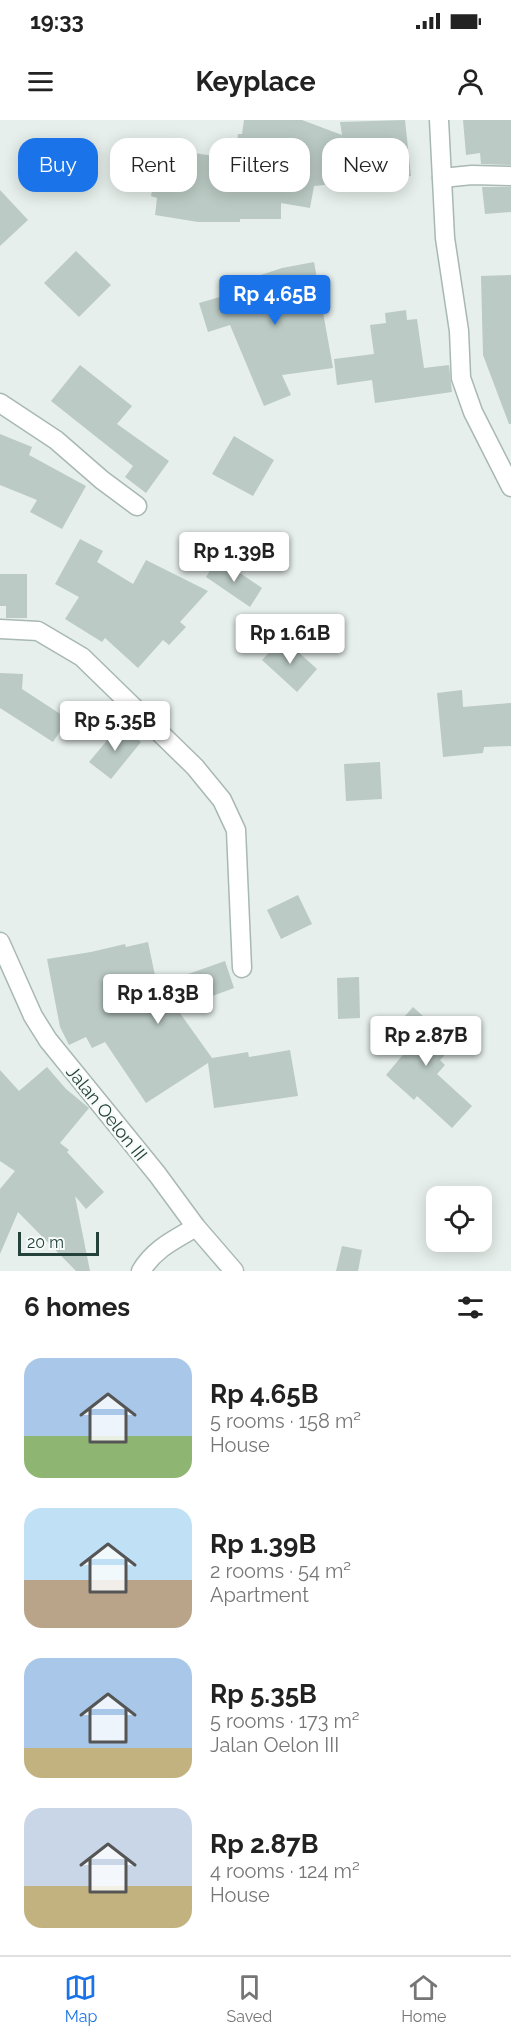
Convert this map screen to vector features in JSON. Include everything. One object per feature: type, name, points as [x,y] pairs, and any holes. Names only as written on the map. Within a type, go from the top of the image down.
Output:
[{"type":"street","points":[[439,120],[445,238],[459,331],[461,378],[473,412],[502,457],[511,487]]},
{"type":"street","points":[[442,178],[472,175],[511,176]]},
{"type":"street","points":[[0,403],[56,440],[102,480],[137,506]]},
{"type":"street","points":[[0,629],[38,631],[82,657],[195,767],[222,800],[236,830],[242,968]]},
{"type":"street","name":"Jalan Oelon III","points":[[0,942],[33,1016],[48,1040],[196,1227],[234,1271]]},
{"type":"street","points":[[141,1271],[158,1249],[196,1227]]},
{"type":"building","points":[[244,120],[302,120],[342,135],[340,122],[405,120],[407,138],[322,138],[322,185],[314,186],[310,208],[281,203],[281,219],[198,222],[155,215],[157,198],[151,196],[152,192],[197,192],[197,153],[209,155],[209,192],[310,192],[310,138],[238,138],[238,134],[242,134]]},
{"type":"building","points":[[463,120],[511,120],[511,165],[481,164],[480,153],[466,155]]},
{"type":"building","points":[[482,187],[511,187],[511,212],[485,214]]},
{"type":"building","points":[[0,190],[28,220],[0,246]]},
{"type":"building","points":[[76,251],[111,285],[79,317],[44,283]]},
{"type":"building","points":[[314,262],[333,368],[282,375],[291,395],[264,406],[230,325],[208,332],[199,303],[227,295],[225,287],[282,268]]},
{"type":"building","points":[[511,275],[511,424],[509,424],[483,355],[481,276]]},
{"type":"building","points":[[406,310],[407,320],[417,319],[424,368],[449,365],[452,392],[375,403],[372,380],[337,385],[334,359],[374,354],[370,325],[386,323],[385,313]]},
{"type":"building","points":[[80,365],[132,406],[117,424],[169,461],[146,493],[125,477],[133,466],[51,401]]},
{"type":"building","points":[[0,434],[32,447],[29,455],[86,486],[62,529],[30,512],[37,500],[0,485]]},
{"type":"building","points":[[234,436],[274,460],[253,496],[212,474]]},
{"type":"building","points":[[80,539],[103,551],[97,562],[133,584],[146,560],[208,591],[180,622],[186,627],[169,645],[163,640],[138,668],[105,638],[102,642],[65,619],[79,597],[55,584]]},
{"type":"building","points":[[218,558],[262,588],[250,607],[206,577]]},
{"type":"building","points":[[0,574],[27,574],[27,618],[6,618],[6,606],[0,606]]},
{"type":"building","points":[[283,638],[317,669],[297,692],[262,660]]},
{"type":"building","points":[[0,673],[23,674],[22,689],[68,719],[53,742],[0,708]]},
{"type":"building","points":[[462,690],[463,707],[511,703],[511,746],[484,747],[483,753],[443,757],[437,693]]},
{"type":"building","points":[[120,725],[141,742],[111,779],[89,762]]},
{"type":"building","points":[[380,762],[382,799],[346,801],[344,764]]},
{"type":"building","points":[[298,895],[312,924],[281,939],[267,910]]},
{"type":"building","points":[[148,942],[157,985],[225,961],[234,988],[177,1009],[212,1058],[248,1052],[249,1057],[290,1050],[298,1096],[214,1108],[208,1063],[146,1103],[105,1042],[92,1048],[86,1037],[69,1045],[60,1027],[47,959],[125,944],[126,947]]},
{"type":"building","points":[[359,977],[360,1018],[338,1019],[337,978]]},
{"type":"building","points":[[413,1007],[457,1042],[440,1060],[445,1065],[437,1074],[472,1106],[452,1128],[417,1096],[414,1100],[386,1075],[407,1050],[389,1034]]},
{"type":"building","points":[[47,1067],[66,1089],[89,1108],[60,1143],[69,1150],[67,1152],[104,1192],[86,1209],[75,1196],[90,1271],[76,1271],[18,1212],[0,1254],[0,1189],[15,1171],[0,1161],[0,1070],[19,1091]]},
{"type":"building","points":[[342,1246],[362,1250],[358,1271],[336,1271]]}]
